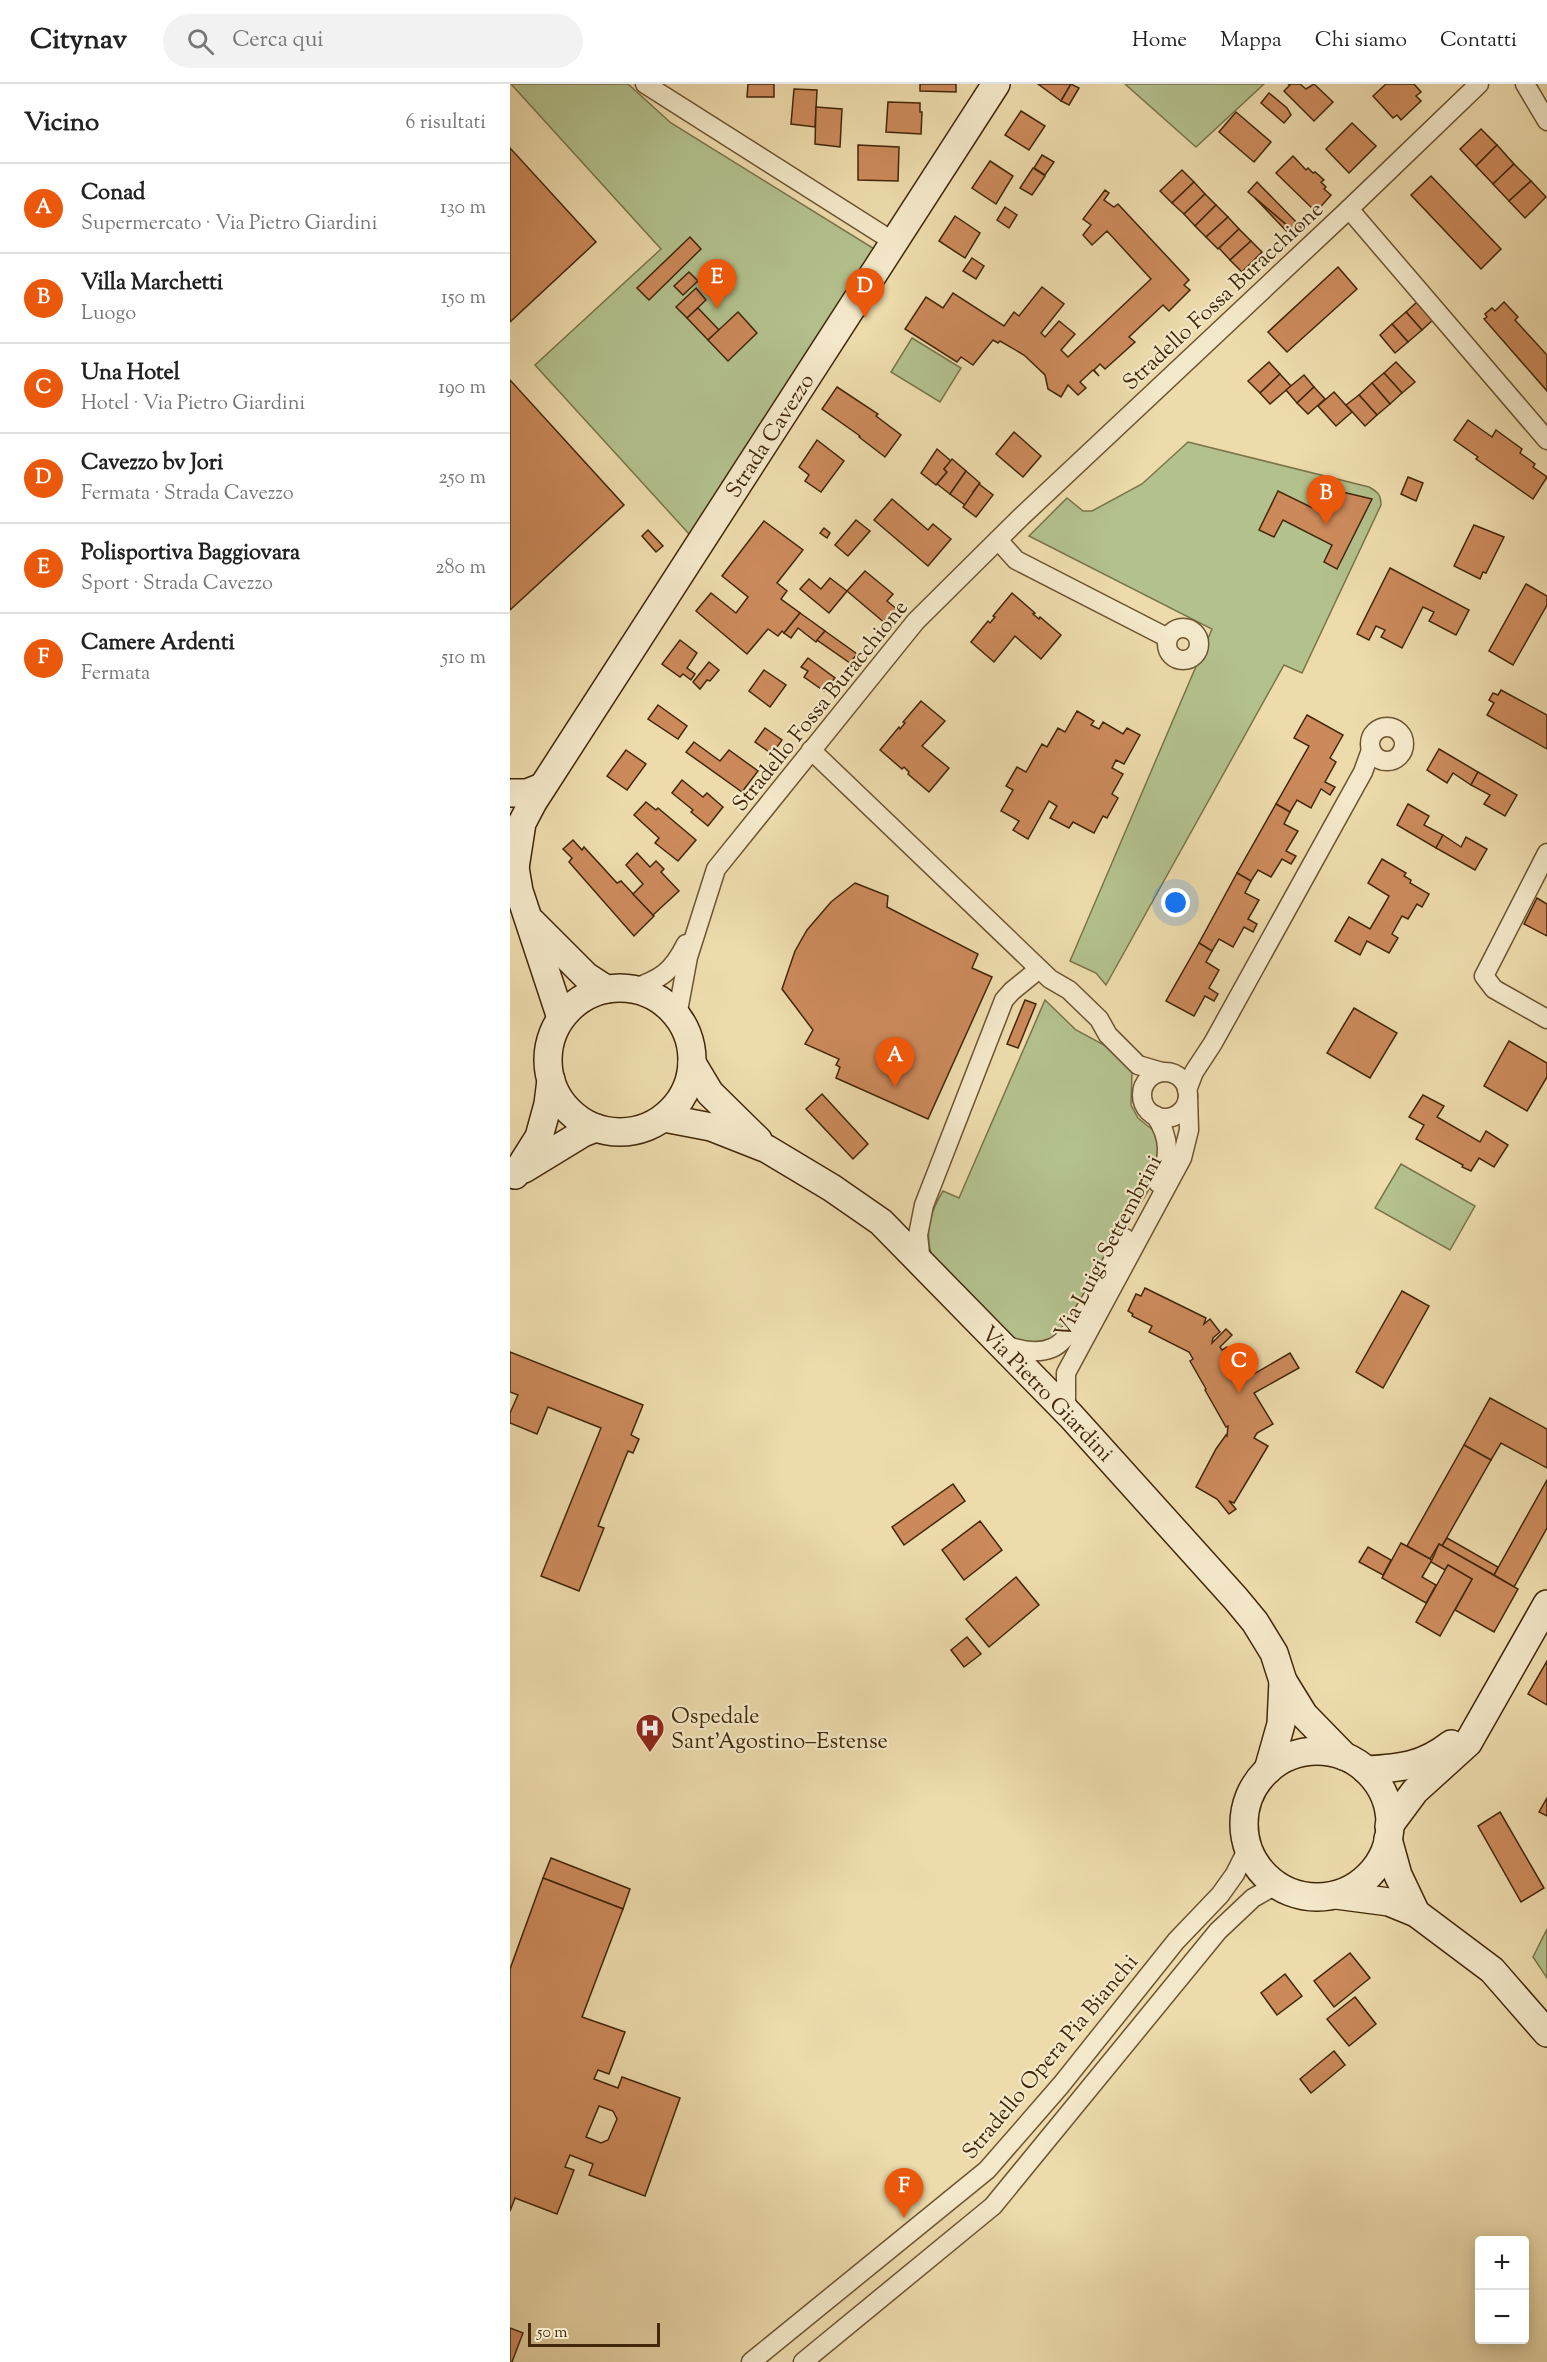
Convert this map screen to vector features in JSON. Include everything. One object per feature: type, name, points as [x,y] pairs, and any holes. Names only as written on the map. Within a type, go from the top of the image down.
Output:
[{"type":"main road","name":"Strada Cavezzo","points":[[515,868],[522,823],[542,787],[996,84]]},
{"type":"main road","points":[[510,793],[527,794],[542,787]]},
{"type":"main road","name":"Via Pietro Giardini","points":[[510,839],[519,891],[561,1018]]},
{"type":"main road","name":"Via Pietro Giardini","points":[[528,917],[586,976],[619,989],[656,998],[677,1016],[688,1035],[692,1063],[686,1090],[676,1105],[664,1118],[642,1129],[619,1132],[596,1128],[567,1110],[558,1097],[551,1080],[548,1062],[551,1040],[561,1018],[580,1000],[619,989]]},
{"type":"main road","name":"Via Pietro Giardini","points":[[692,1063],[710,1093],[767,1149]]},
{"type":"main road","points":[[512,1177],[539,1137],[548,1104],[551,1080]]},
{"type":"main road","name":"Via Pietro Giardini","points":[[664,1118],[711,1127],[767,1149],[832,1188],[881,1222],[1071,1416],[1255,1622],[1274,1653],[1283,1681],[1304,1715],[1381,1790],[1386,1802],[1389,1833],[1398,1875],[1416,1913]]},
{"type":"main road","points":[[512,1177],[562,1144],[596,1128]]},
{"type":"main road","points":[[1389,1833],[1415,1791],[1467,1743],[1547,1604]]},
{"type":"main road","name":"Via Pietro Giardini","points":[[1268,1770],[1281,1724],[1283,1681]]},
{"type":"main road","points":[[1355,1763],[1405,1767],[1434,1757],[1484,1715]]},
{"type":"main road","name":"Via Pietro Giardini","points":[[1355,1763],[1325,1751],[1304,1752],[1285,1758],[1268,1770],[1254,1786],[1246,1806],[1244,1828],[1248,1848],[1256,1865],[1276,1885],[1300,1895],[1318,1897],[1335,1894],[1359,1883],[1378,1864],[1389,1833]]},
{"type":"main road","name":"Via Pietro Giardini","points":[[1335,1894],[1389,1902],[1416,1913],[1492,1970],[1547,2032]]},
{"type":"street","points":[[645,84],[894,242]]},
{"type":"street","name":"Stradello Fossa Buracchione","points":[[700,915],[716,869],[916,621],[998,540],[1479,84]]},
{"type":"street","points":[[1525,84],[1547,121]]},
{"type":"street","points":[[1349,209],[1547,440]]},
{"type":"street","points":[[998,540],[1016,560],[1168,638]]},
{"type":"street","points":[[811,750],[1045,974],[1069,990],[1099,1019],[1108,1035],[1138,1065],[1180,1078],[1188,1093],[1182,1110],[1169,1118],[1155,1115],[1145,1107],[1138,1065]]},
{"type":"street","name":"Via Luigi Settembrini","points":[[1071,1416],[1066,1402],[1066,1374],[1182,1158],[1189,1130],[1188,1093],[1202,1058],[1213,1043],[1363,772],[1376,755]]},
{"type":"street","points":[[1547,853],[1484,976],[1494,989],[1547,1019]]},
{"type":"street","points":[[619,989],[657,981],[672,968],[700,915]]},
{"type":"street","points":[[677,1016],[688,957],[700,915]]},
{"type":"street","points":[[926,1269],[920,1254],[918,1235],[924,1205],[1004,1000],[1012,991],[1045,974]]},
{"type":"street","points":[[1143,1088],[1150,1077],[1188,1066],[1202,1058]]},
{"type":"street","name":"Via Luigi Settembrini","points":[[1001,1345],[1036,1352],[1044,1351],[1059,1345],[1073,1331],[1162,1174],[1168,1152],[1168,1142],[1164,1129],[1155,1115]]},
{"type":"street","name":"Stradello Opera Pia Bianchi","points":[[751,2362],[987,2170],[1061,2085],[1176,1941],[1220,1895],[1235,1874],[1248,1848]]},
{"type":"street","points":[[803,2362],[993,2206],[1218,1931],[1253,1898],[1276,1885]]},
{"type":"green space","points":[[511,84],[628,84],[671,123],[876,250],[690,535],[535,365],[661,249]]},
{"type":"green space","points":[[1125,84],[1264,84],[1196,147]]},
{"type":"green space","points":[[912,338],[961,368],[940,402],[891,372]]},
{"type":"green space","points":[[1188,442],[1369,487],[1378,494],[1381,505],[1302,673],[1284,665],[1106,985],[1096,973],[1070,961],[1212,629],[1029,536],[1067,498],[1083,511],[1092,511],[1142,484]]},
{"type":"green space","points":[[1045,1000],[1076,1030],[1106,1046],[1132,1072],[1131,1105],[1138,1118],[1159,1135],[1157,1176],[1066,1329],[1051,1340],[1036,1344],[1020,1341],[1003,1332],[931,1254],[929,1229],[932,1214],[943,1191],[959,1198]]},
{"type":"green space","points":[[1401,1164],[1475,1206],[1450,1250],[1375,1208]]},
{"type":"green space","points":[[1547,1929],[1547,1978],[1533,1957]]},
{"type":"building","points":[[748,84],[774,84],[774,97],[747,97]]},
{"type":"building","points":[[920,84],[956,84],[956,92],[920,91]]},
{"type":"building","points":[[1038,84],[1071,84],[1061,101]]},
{"type":"building","points":[[1071,84],[1079,88],[1069,105],[1061,101]]},
{"type":"building","points":[[1288,84],[1300,84],[1306,89],[1314,84],[1333,102],[1314,121],[1284,91],[1290,85]]},
{"type":"building","points":[[1386,84],[1414,84],[1421,92],[1416,96],[1421,101],[1401,120],[1397,115],[1393,118],[1373,96]]},
{"type":"building","points":[[794,89],[817,90],[815,127],[791,124]]},
{"type":"building","points":[[1269,93],[1287,108],[1291,115],[1284,123],[1261,103]]},
{"type":"building","points":[[888,102],[920,103],[921,134],[886,132]]},
{"type":"building","points":[[816,107],[842,109],[840,147],[815,144]]},
{"type":"building","points":[[1021,111],[1045,126],[1029,150],[1005,135]]},
{"type":"building","points":[[1236,112],[1271,142],[1254,162],[1219,132]]},
{"type":"building","points":[[1352,123],[1376,146],[1349,173],[1326,149]]},
{"type":"building","points":[[1481,129],[1497,145],[1476,166],[1460,149]]},
{"type":"building","points":[[858,145],[899,147],[898,181],[858,180]]},
{"type":"building","points":[[1497,145],[1514,164],[1493,184],[1476,166]]},
{"type":"building","points":[[510,148],[596,242],[510,322]]},
{"type":"building","points":[[1042,155],[1054,162],[1045,175],[1034,168]]},
{"type":"building","points":[[1293,156],[1306,170],[1308,168],[1324,180],[1321,182],[1326,187],[1324,189],[1331,195],[1316,212],[1276,173]]},
{"type":"building","points":[[990,161],[1013,176],[996,204],[972,188]]},
{"type":"building","points":[[1514,164],[1531,181],[1509,201],[1493,184]]},
{"type":"building","points":[[1033,168],[1045,176],[1032,195],[1020,188]]},
{"type":"building","points":[[1182,170],[1194,182],[1172,203],[1160,191]]},
{"type":"building","points":[[1431,176],[1501,249],[1481,269],[1411,195]]},
{"type":"building","points":[[1531,181],[1546,197],[1525,218],[1509,201]]},
{"type":"building","points":[[1194,182],[1205,194],[1184,214],[1172,203]]},
{"type":"building","points":[[1257,182],[1302,228],[1296,233],[1248,192]]},
{"type":"building","points":[[1105,190],[1109,193],[1104,200],[1114,207],[1118,204],[1189,280],[1184,285],[1190,290],[1169,311],[1163,305],[1129,337],[1135,342],[1105,369],[1100,364],[1094,370],[1099,376],[1093,370],[1080,382],[1086,388],[1078,395],[1068,385],[1061,397],[1048,389],[1045,375],[1024,355],[1000,341],[998,343],[993,340],[973,365],[961,357],[957,362],[905,329],[926,297],[943,308],[953,293],[1004,326],[1014,312],[1019,316],[1042,287],[1064,304],[1041,333],[1045,337],[1059,321],[1075,334],[1061,350],[1068,357],[1151,279],[1107,231],[1092,245],[1083,235],[1091,225],[1083,219]]},
{"type":"building","points":[[1205,194],[1216,205],[1195,226],[1184,214]]},
{"type":"building","points":[[1255,198],[1296,233],[1292,237]]},
{"type":"building","points":[[1216,205],[1228,217],[1206,237],[1195,226]]},
{"type":"building","points":[[1005,207],[1017,215],[1009,228],[997,220]]},
{"type":"building","points":[[955,216],[980,233],[965,258],[939,241]]},
{"type":"building","points":[[1228,217],[1239,229],[1218,249],[1206,237]]},
{"type":"building","points":[[1239,229],[1251,241],[1230,260],[1219,248]]},
{"type":"building","points":[[690,237],[701,249],[649,300],[637,288]]},
{"type":"building","points":[[1251,241],[1262,252],[1242,272],[1230,260]]},
{"type":"building","points":[[972,258],[984,266],[976,279],[963,271]]},
{"type":"building","points":[[1338,267],[1357,289],[1287,352],[1268,332]]},
{"type":"building","points":[[689,272],[698,281],[683,295],[674,286]]},
{"type":"building","points":[[696,288],[706,300],[687,318],[676,307]]},
{"type":"building","points":[[1418,301],[1434,319],[1422,330],[1406,312]]},
{"type":"building","points":[[1504,302],[1518,317],[1515,320],[1547,355],[1547,391],[1484,319],[1487,317],[1485,314],[1492,308],[1495,311]]},
{"type":"building","points":[[698,308],[719,330],[708,340],[687,318]]},
{"type":"building","points":[[738,312],[757,333],[728,361],[708,340]]},
{"type":"building","points":[[1406,312],[1422,330],[1408,342],[1392,324]]},
{"type":"building","points":[[1392,324],[1408,342],[1395,353],[1380,335]]},
{"type":"building","points":[[1269,362],[1280,374],[1260,393],[1248,381]]},
{"type":"building","points":[[1396,362],[1415,382],[1402,393],[1384,373]]},
{"type":"building","points":[[1384,373],[1402,393],[1390,404],[1372,383]]},
{"type":"building","points":[[1280,374],[1291,386],[1270,404],[1260,393]]},
{"type":"building","points":[[1304,375],[1314,387],[1297,403],[1286,390]]},
{"type":"building","points":[[510,380],[624,505],[510,610]]},
{"type":"building","points":[[1372,383],[1390,404],[1377,415],[1359,395]]},
{"type":"building","points":[[837,387],[878,414],[876,416],[901,435],[885,457],[822,409]]},
{"type":"building","points":[[1314,387],[1325,399],[1308,414],[1297,403]]},
{"type":"building","points":[[1334,392],[1352,412],[1336,426],[1318,406]]},
{"type":"building","points":[[1359,395],[1377,415],[1365,426],[1346,405]]},
{"type":"building","points":[[1468,420],[1492,437],[1496,430],[1522,449],[1520,453],[1535,464],[1533,467],[1547,477],[1533,499],[1476,459],[1478,457],[1454,440]]},
{"type":"building","points":[[1014,432],[1041,456],[1023,477],[996,454]]},
{"type":"building","points":[[817,440],[844,461],[821,492],[805,481],[809,475],[799,467]]},
{"type":"building","points":[[937,449],[951,461],[944,469],[947,472],[936,485],[921,473]]},
{"type":"building","points":[[952,459],[966,471],[950,494],[937,484],[947,472],[944,469]]},
{"type":"building","points":[[966,471],[980,483],[965,505],[950,494]]},
{"type":"building","points":[[1408,477],[1423,483],[1416,501],[1401,494]]},
{"type":"building","points":[[979,484],[993,495],[976,517],[963,507]]},
{"type":"building","points":[[1334,490],[1372,499],[1337,569],[1324,562],[1332,545],[1283,520],[1274,537],[1259,530],[1278,491],[1323,513]]},
{"type":"building","points":[[892,499],[928,530],[933,524],[951,539],[928,566],[874,520]]},
{"type":"building","points":[[856,520],[870,531],[848,556],[835,545]]},
{"type":"building","points":[[764,521],[803,550],[777,583],[787,591],[781,599],[800,613],[784,633],[782,631],[778,636],[768,629],[747,654],[696,611],[711,593],[736,613],[748,597],[722,576]]},
{"type":"building","points":[[1474,525],[1504,537],[1486,573],[1483,572],[1480,579],[1454,566]]},
{"type":"building","points":[[824,528],[830,533],[827,538],[820,533]]},
{"type":"building","points":[[648,530],[663,546],[656,552],[642,536]]},
{"type":"building","points":[[1390,568],[1469,610],[1456,635],[1429,621],[1434,612],[1423,607],[1402,648],[1381,637],[1385,630],[1376,626],[1369,640],[1357,634]]},
{"type":"building","points":[[865,571],[893,594],[887,601],[898,610],[886,624],[847,591]]},
{"type":"building","points":[[830,578],[847,591],[829,613],[800,589],[809,579],[821,589]]},
{"type":"building","points":[[1526,584],[1547,596],[1547,605],[1513,665],[1489,651]]},
{"type":"building","points":[[1012,593],[1035,613],[1033,614],[1039,619],[1040,617],[1061,635],[1041,659],[1015,636],[994,662],[971,642],[988,621],[990,623]]},
{"type":"building","points":[[800,613],[825,631],[816,642],[798,628],[791,638],[784,633]]},
{"type":"building","points":[[825,631],[857,654],[850,663],[817,640]]},
{"type":"building","points":[[680,640],[697,653],[687,668],[695,674],[691,680],[683,674],[680,677],[662,664]]},
{"type":"building","points":[[808,658],[835,678],[824,691],[804,677],[808,671],[801,667]]},
{"type":"building","points":[[709,662],[719,670],[700,689],[693,682]]},
{"type":"building","points":[[764,670],[786,685],[770,707],[749,691]]},
{"type":"building","points":[[1501,690],[1547,715],[1547,749],[1487,715],[1494,703],[1489,700],[1493,693],[1498,695]]},
{"type":"building","points":[[921,701],[945,721],[922,746],[949,768],[929,792],[908,774],[909,772],[904,767],[902,769],[880,750],[899,727],[900,729],[905,723],[903,722]]},
{"type":"building","points":[[658,705],[687,726],[678,739],[648,719]]},
{"type":"building","points":[[1077,711],[1094,721],[1091,725],[1099,729],[1103,722],[1123,734],[1127,728],[1140,735],[1124,764],[1116,760],[1112,768],[1123,774],[1112,794],[1118,798],[1107,818],[1103,816],[1094,833],[1073,822],[1069,828],[1050,818],[1057,806],[1049,801],[1028,839],[1013,830],[1019,821],[1001,811],[1013,790],[1006,786],[1017,767],[1026,772],[1042,744],[1047,747],[1058,728],[1065,732]]},
{"type":"building","points":[[1307,715],[1343,735],[1330,758],[1336,762],[1325,782],[1335,787],[1330,795],[1321,789],[1311,808],[1297,800],[1290,812],[1276,804],[1309,746],[1294,738]]},
{"type":"building","points":[[765,728],[782,740],[772,754],[755,742]]},
{"type":"building","points":[[694,742],[720,761],[729,750],[758,771],[742,792],[686,752]]},
{"type":"building","points":[[1439,749],[1478,772],[1471,785],[1453,773],[1447,783],[1427,770]]},
{"type":"building","points":[[626,750],[646,764],[627,790],[607,776]]},
{"type":"building","points":[[1478,772],[1517,795],[1505,816],[1484,804],[1490,795],[1471,785]]},
{"type":"building","points":[[682,780],[703,797],[707,793],[723,807],[708,826],[672,793]]},
{"type":"building","points":[[646,802],[656,810],[658,808],[696,840],[678,861],[655,843],[659,838],[634,815]]},
{"type":"building","points":[[1276,804],[1290,812],[1284,824],[1298,831],[1286,851],[1296,856],[1291,864],[1282,859],[1271,877],[1258,870],[1251,881],[1237,873]]},
{"type":"building","points":[[1408,804],[1429,816],[1424,825],[1443,835],[1436,848],[1397,825]]},
{"type":"building","points":[[1443,835],[1461,847],[1466,837],[1487,849],[1475,870],[1436,848]]},
{"type":"building","points":[[573,840],[582,850],[584,847],[617,883],[621,881],[654,916],[634,936],[569,862],[572,858],[563,849]]},
{"type":"building","points":[[637,853],[650,867],[656,861],[664,869],[661,872],[679,891],[653,915],[633,894],[643,884],[626,865]]},
{"type":"building","points":[[1382,859],[1406,873],[1404,876],[1411,880],[1410,883],[1429,894],[1422,907],[1417,904],[1408,919],[1402,916],[1392,934],[1398,938],[1389,953],[1367,941],[1360,955],[1335,941],[1349,917],[1370,929],[1384,905],[1389,896],[1368,883]]},
{"type":"building","points":[[1237,873],[1251,881],[1245,893],[1259,900],[1248,919],[1257,924],[1253,932],[1244,927],[1233,947],[1219,939],[1212,951],[1199,943]]},
{"type":"building","points":[[855,883],[888,896],[887,907],[978,954],[972,968],[992,977],[928,1119],[836,1078],[840,1067],[836,1065],[839,1059],[805,1044],[813,1030],[782,989],[795,951],[807,930],[831,902]]},
{"type":"building","points":[[1537,898],[1547,904],[1547,936],[1524,924]]},
{"type":"building","points":[[1199,943],[1212,951],[1206,962],[1219,970],[1209,988],[1218,994],[1214,1001],[1205,996],[1194,1016],[1166,1001]]},
{"type":"building","points":[[1025,1000],[1036,1004],[1018,1048],[1007,1044]]},
{"type":"building","points":[[1354,1008],[1397,1033],[1370,1078],[1327,1053]]},
{"type":"building","points":[[1509,1041],[1547,1063],[1547,1077],[1527,1111],[1484,1086]]},
{"type":"building","points":[[822,1094],[868,1144],[853,1159],[806,1109]]},
{"type":"building","points":[[1423,1095],[1444,1106],[1437,1117],[1480,1142],[1486,1131],[1508,1145],[1494,1167],[1479,1158],[1471,1171],[1416,1139],[1424,1125],[1409,1117]]},
{"type":"building","points":[[1145,1288],[1206,1318],[1204,1324],[1210,1319],[1220,1332],[1213,1338],[1212,1343],[1226,1329],[1232,1335],[1220,1347],[1222,1350],[1227,1347],[1230,1351],[1238,1346],[1254,1374],[1290,1353],[1299,1368],[1254,1393],[1273,1424],[1257,1433],[1254,1438],[1268,1446],[1234,1503],[1229,1501],[1236,1509],[1229,1514],[1217,1499],[1196,1487],[1216,1449],[1227,1436],[1228,1426],[1226,1427],[1205,1390],[1190,1361],[1193,1359],[1189,1352],[1149,1332],[1152,1326],[1132,1316],[1133,1314],[1128,1311],[1136,1294],[1141,1296]]},
{"type":"building","points":[[1402,1291],[1429,1306],[1383,1388],[1356,1372]]},
{"type":"building","points":[[510,1352],[643,1405],[631,1435],[639,1439],[633,1453],[628,1451],[598,1526],[604,1528],[579,1591],[541,1576],[601,1428],[548,1407],[537,1434],[510,1423],[510,1413],[518,1395],[510,1392]]},
{"type":"building","points":[[1490,1398],[1547,1429],[1547,1468],[1501,1443],[1491,1460],[1464,1445]]},
{"type":"building","points":[[1464,1445],[1491,1460],[1442,1546],[1439,1544],[1430,1559],[1407,1546]]},
{"type":"building","points":[[1547,1480],[1547,1528],[1514,1587],[1494,1575]]},
{"type":"building","points":[[953,1484],[965,1501],[904,1545],[892,1527]]},
{"type":"building","points":[[980,1521],[1002,1550],[964,1580],[942,1550]]},
{"type":"building","points":[[1447,1538],[1498,1567],[1494,1575],[1442,1546]]},
{"type":"building","points":[[1401,1543],[1432,1560],[1422,1577],[1436,1585],[1426,1603],[1382,1578]]},
{"type":"building","points":[[1439,1544],[1518,1589],[1494,1632],[1455,1610],[1472,1579],[1448,1565],[1445,1570],[1431,1562]]},
{"type":"building","points":[[1368,1547],[1391,1560],[1383,1575],[1359,1562]]},
{"type":"building","points":[[1448,1565],[1472,1579],[1440,1636],[1416,1622]]},
{"type":"building","points":[[1016,1577],[1039,1605],[989,1647],[966,1619]]},
{"type":"building","points":[[967,1637],[981,1654],[964,1667],[951,1650]]},
{"type":"building","points":[[1547,1661],[1547,1705],[1528,1694]]},
{"type":"building","points":[[1547,1798],[1547,1816],[1539,1812]]},
{"type":"building","points":[[1500,1812],[1544,1888],[1521,1902],[1478,1826]]},
{"type":"building","points":[[551,1858],[630,1889],[623,1909],[543,1878]]},
{"type":"building","points":[[543,1878],[623,1909],[582,2017],[625,2032],[609,2074],[598,2070],[594,2079],[618,2088],[622,2077],[680,2098],[645,2196],[589,2175],[593,2164],[570,2155],[565,2167],[574,2170],[557,2214],[515,2198],[510,2211],[510,1969]],"holes":[[[599,2106],[613,2111],[617,2119],[608,2140],[601,2143],[586,2137]]]},
{"type":"building","points":[[1350,1953],[1370,1978],[1334,2007],[1314,1981]]},
{"type":"building","points":[[1285,1974],[1302,1996],[1277,2015],[1261,1993]]},
{"type":"building","points":[[1355,1997],[1376,2024],[1349,2046],[1327,2019]]},
{"type":"building","points":[[1334,2051],[1345,2065],[1311,2093],[1300,2079]]},
{"type":"building","points":[[510,2328],[523,2333],[512,2362],[510,2362]]},
{"type":"place","name":"Polisportiva Baggiovara","points":[[717,309]]},
{"type":"place","name":"Cavezzo bv Jori","points":[[865,318]]},
{"type":"place","name":"Villa Marchetti","points":[[1326,525]]},
{"type":"place","name":"Conad","points":[[895,1087]]},
{"type":"place","name":"Una Hotel","points":[[1239,1393]]},
{"type":"place","name":"Ospedale Sant’Agostino–Estense","points":[[650,1754]]},
{"type":"place","name":"Camere Ardenti","points":[[904,2218]]}]
